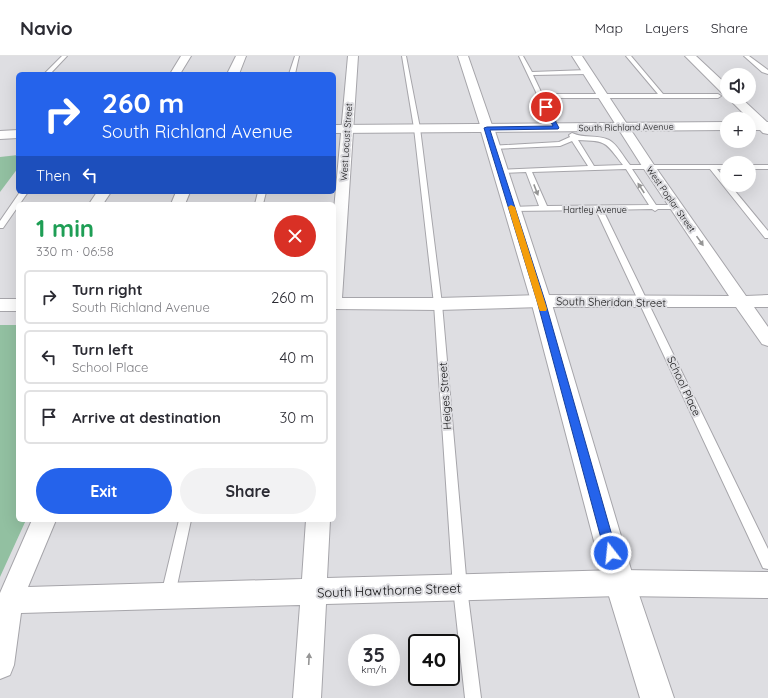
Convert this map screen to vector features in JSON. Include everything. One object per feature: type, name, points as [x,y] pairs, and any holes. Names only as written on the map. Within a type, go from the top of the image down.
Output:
[{"type":"street","points":[[176,72],[186,56]]},
{"type":"street","points":[[234,72],[241,56]]},
{"type":"street","name":"West Locust Street","points":[[336,250],[341,129],[353,56]]},
{"type":"street","points":[[463,56],[541,301],[620,583],[657,698]]},
{"type":"street","name":"West Poplar Street","points":[[577,56],[648,166],[768,340]]},
{"type":"street","points":[[690,56],[720,90]]},
{"type":"street","points":[[741,104],[766,127]]},
{"type":"street","name":"South Richland Avenue","points":[[341,129],[417,128],[490,138],[624,127],[720,126]]},
{"type":"street","points":[[756,126],[766,127]]},
{"type":"street","points":[[0,135],[16,134]]},
{"type":"street","name":"South Sheridan Street","points":[[336,303],[438,304],[541,301],[768,301]]},
{"type":"street","points":[[0,305],[16,305]]},
{"type":"street","points":[[0,665],[10,600],[43,522]]},
{"type":"street","points":[[307,698],[318,522]]},
{"type":"street","name":"South Hawthorne Street","points":[[10,600],[620,583],[768,585]]},
{"type":"lane","points":[[49,72],[65,56]]},
{"type":"lane","points":[[293,72],[297,56]]},
{"type":"lane","name":"Heiges Street","points":[[404,56],[417,128],[438,304],[460,588],[473,698]]},
{"type":"lane","points":[[520,56],[540,96],[592,168]]},
{"type":"lane","points":[[628,56],[661,95]]},
{"type":"lane","points":[[746,56],[764,71],[768,72]]},
{"type":"lane","points":[[529,74],[588,72]]},
{"type":"lane","points":[[540,96],[720,93]]},
{"type":"lane","points":[[490,138],[560,144],[566,131]]},
{"type":"lane","points":[[566,131],[608,142],[628,167],[655,209]]},
{"type":"lane","points":[[500,171],[648,166],[720,167]]},
{"type":"lane","points":[[712,167],[768,236]]},
{"type":"lane","points":[[756,167],[768,167]]},
{"type":"lane","points":[[528,170],[544,209]]},
{"type":"lane","points":[[0,226],[16,203]]},
{"type":"lane","name":"Hartley Avenue","points":[[512,209],[655,209],[677,207]]},
{"type":"lane","name":"School Place","points":[[599,209],[645,302],[768,563]]},
{"type":"lane","points":[[168,595],[186,522]]},
{"type":"green space","points":[[16,155],[16,171],[0,192],[0,157]]},
{"type":"green space","points":[[0,325],[16,325],[16,522],[25,522],[0,577]]},
{"type":"slow traffic","points":[[511,207],[543,309]]},
{"type":"route","points":[[546,107],[556,128],[487,128],[541,301],[611,553]]}]
